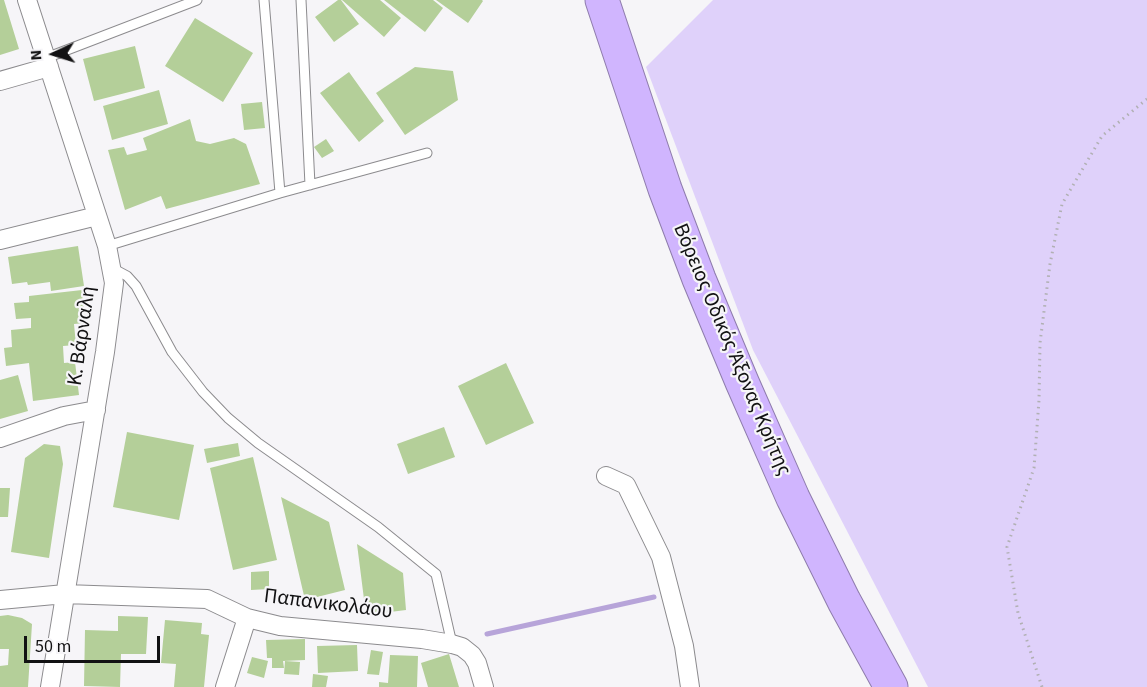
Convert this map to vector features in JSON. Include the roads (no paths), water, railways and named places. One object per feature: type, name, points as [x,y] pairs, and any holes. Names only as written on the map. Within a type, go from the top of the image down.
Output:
[{"type":"highway","name":"Βόρειος Οδικός Άξονας Κρήτης","points":[[602,0],[665,189],[742,382],[793,498],[891,687]]},
{"type":"street","name":"Κ. Βάρναλη","points":[[27,0],[107,246],[114,283],[112,311],[50,687]]},
{"type":"street","points":[[0,81],[48,62]]},
{"type":"street","points":[[0,240],[97,216]]},
{"type":"street","points":[[0,438],[64,416],[96,410]]},
{"type":"street","points":[[606,476],[626,485],[661,557],[684,646],[690,687]]},
{"type":"street","name":"Παπανικολάου","points":[[0,600],[65,594],[207,599],[247,618],[280,626],[422,639],[462,647],[472,655],[477,663],[484,687]]},
{"type":"street","points":[[225,687],[247,618]]},
{"type":"lane","points":[[48,62],[197,0]]},
{"type":"lane","points":[[264,0],[280,193]]},
{"type":"lane","points":[[301,0],[310,185]]},
{"type":"lane","points":[[107,246],[280,193],[426,153]]},
{"type":"lane","points":[[112,268],[127,276],[136,286],[172,352],[203,392],[228,418],[258,443],[378,527],[436,574],[452,644]]},
{"type":"waterway","points":[[487,634],[654,597]]}]
